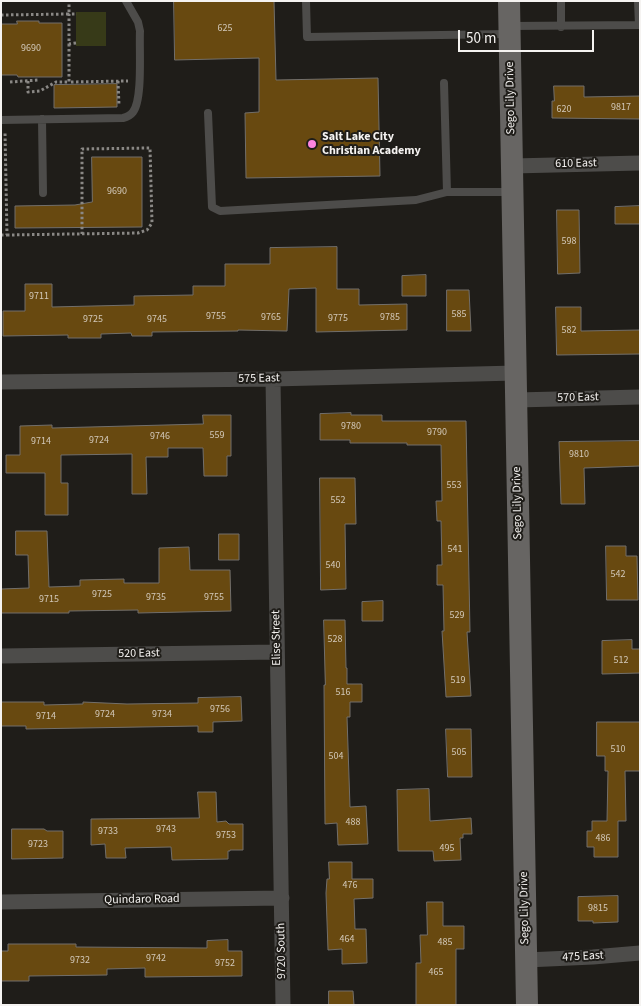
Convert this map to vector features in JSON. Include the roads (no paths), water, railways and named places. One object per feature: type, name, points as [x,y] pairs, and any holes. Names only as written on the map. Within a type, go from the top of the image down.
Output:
[{"type":"main road","name":"Sego Lily Drive","points":[[509,1],[527,1005]]},
{"type":"street","name":"610 East","points":[[512,166],[640,163]]},
{"type":"street","name":"575 East","points":[[1,382],[273,379],[516,373]]},
{"type":"street","name":"Elise Street","points":[[273,379],[282,898]]},
{"type":"street","name":"570 East","points":[[516,400],[640,397]]},
{"type":"street","name":"520 East","points":[[1,656],[277,652]]},
{"type":"street","name":"Quindaro Road","points":[[1,902],[282,898]]},
{"type":"street","name":"9720 South","points":[[282,898],[283,1005]]},
{"type":"street","name":"475 East","points":[[526,960],[593,957],[640,952]]},
{"type":"lane","points":[[1,120],[123,118],[134,112],[139,96],[140,31],[138,22],[126,1]]},
{"type":"lane","points":[[306,1],[308,37],[639,25],[638,1]]},
{"type":"lane","points":[[560,1],[561,27]]},
{"type":"lane","points":[[444,83],[447,192]]},
{"type":"lane","points":[[208,113],[212,207],[220,211],[416,200],[447,192],[512,192]]},
{"type":"lane","points":[[42,119],[43,193]]},
{"type":"place","name":"Salt Lake City Christian Academy","points":[[312,144]]}]
